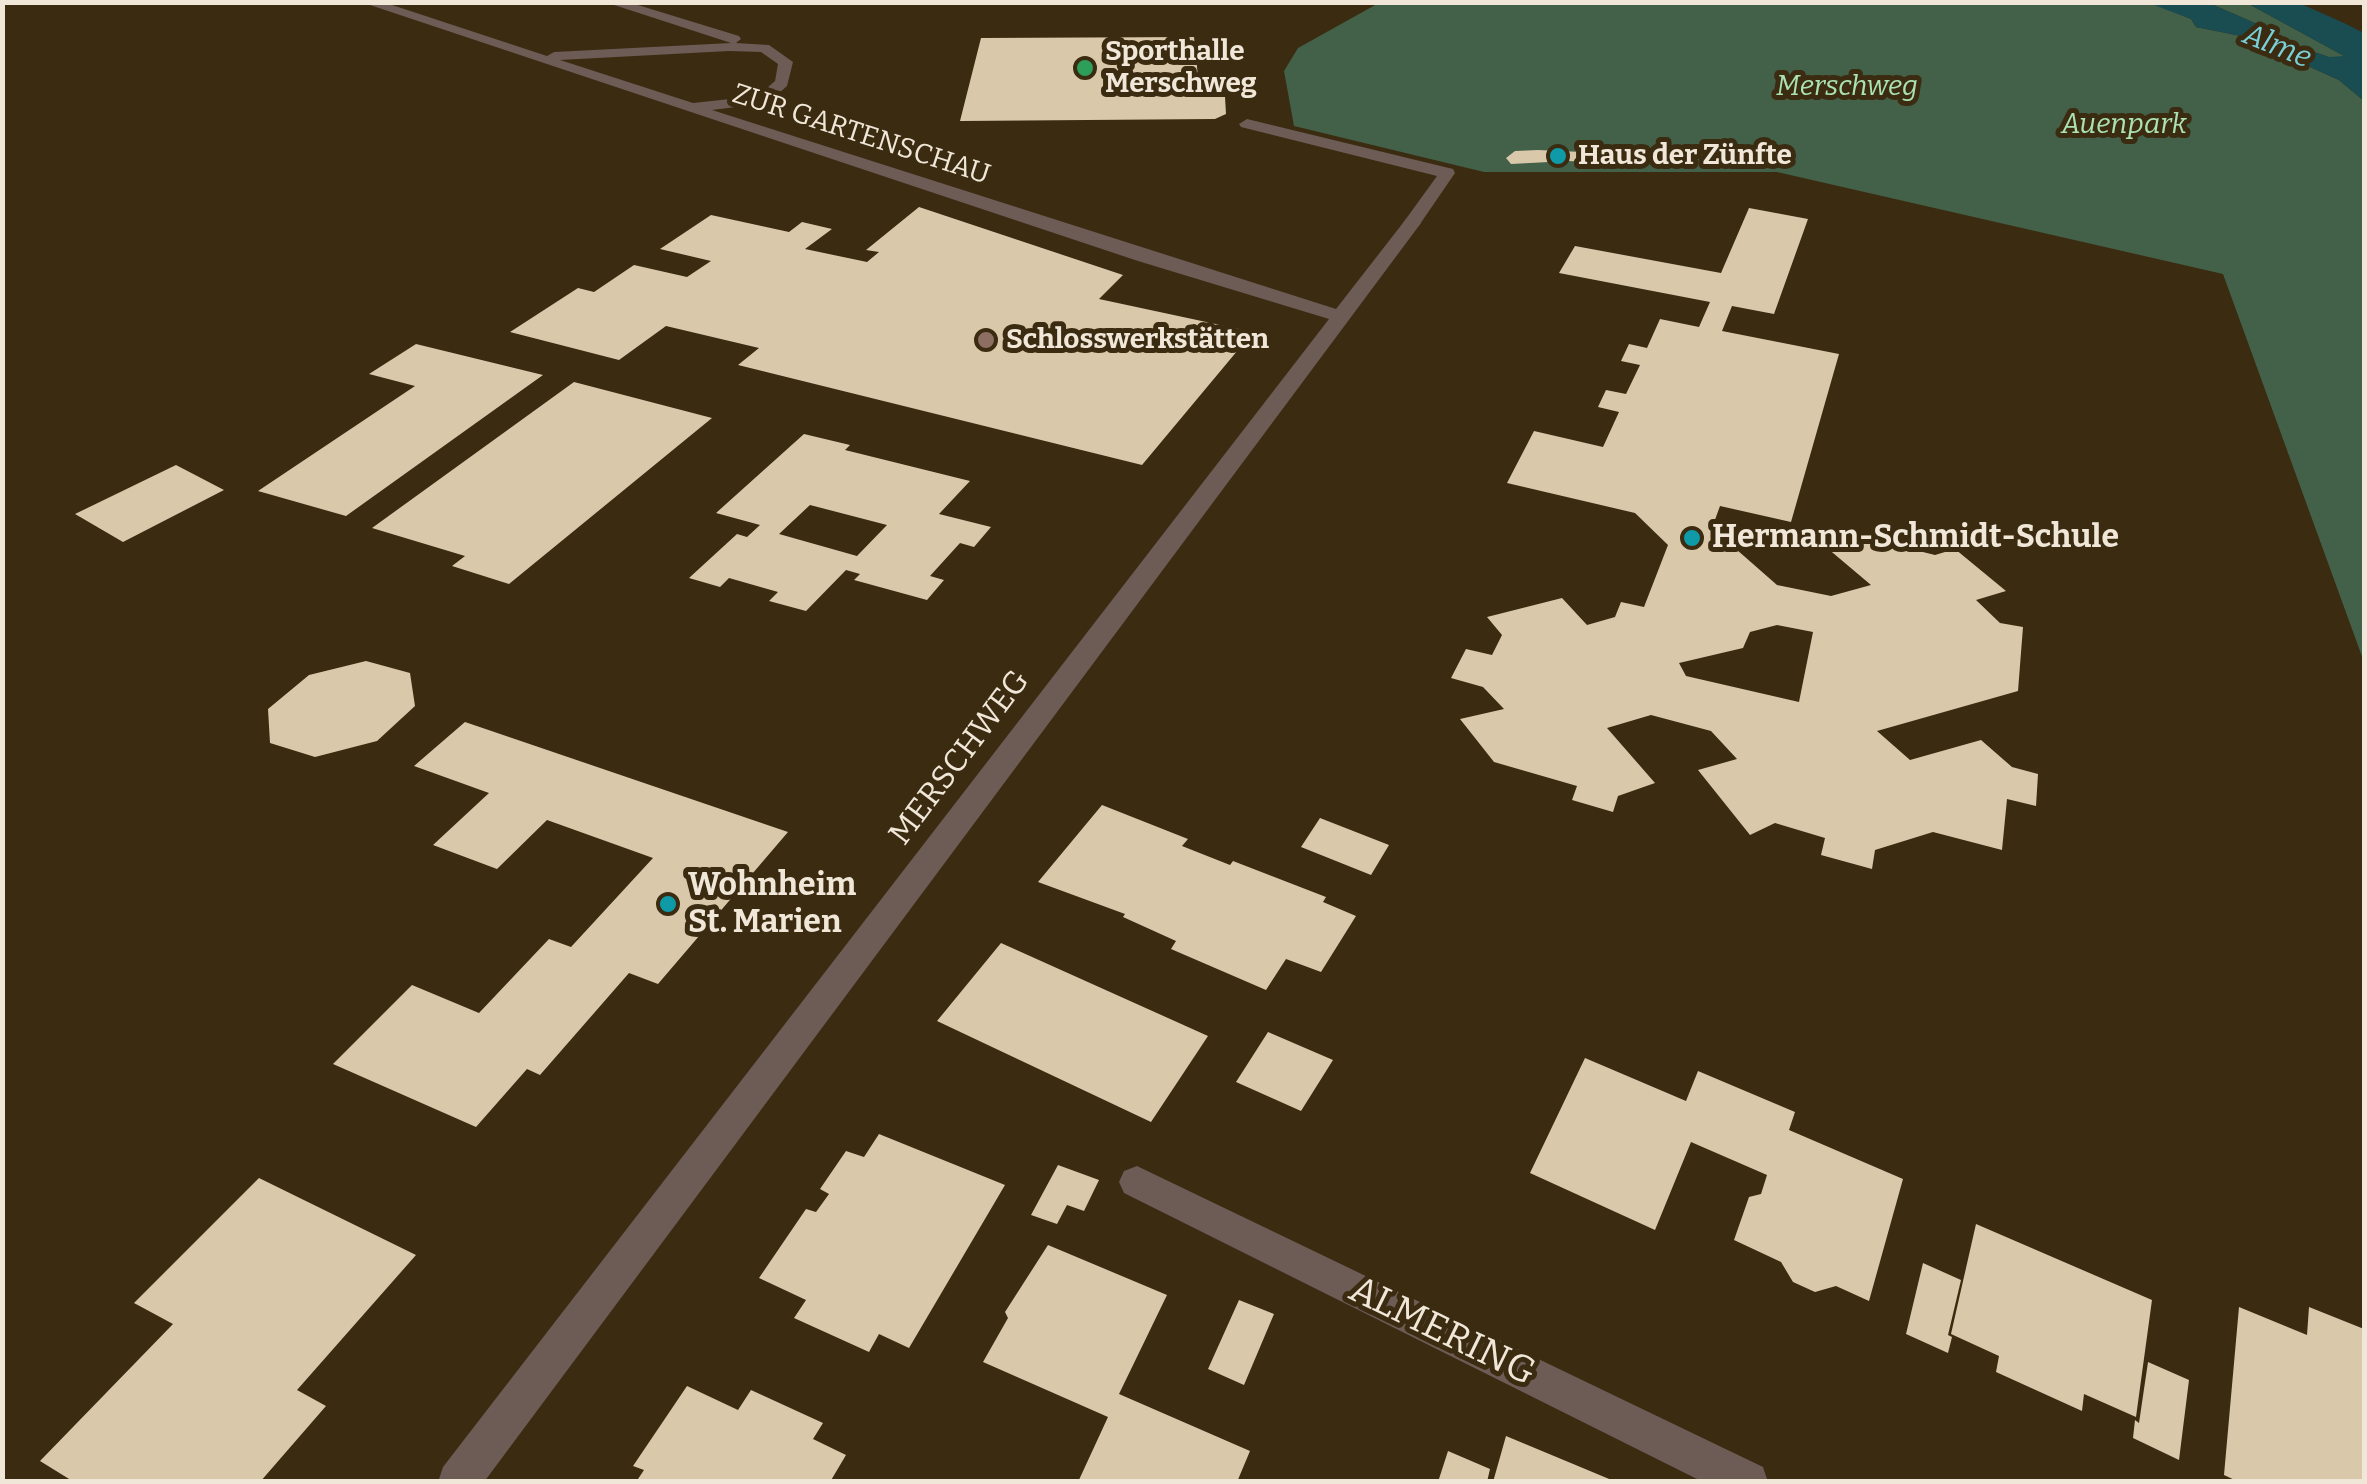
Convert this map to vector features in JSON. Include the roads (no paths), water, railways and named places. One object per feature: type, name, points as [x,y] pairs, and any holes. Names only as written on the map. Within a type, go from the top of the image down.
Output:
[{"type":"street","name":"ZUR GARTENSCHAU","points":[[368,2],[1144,257],[1339,316]]},
{"type":"street","points":[[612,2],[764,48],[786,62],[782,83],[762,100],[688,107]]},
{"type":"street","points":[[536,57],[764,48]]},
{"type":"street","name":"MERSCHWEG","points":[[458,1482],[1447,173],[1247,124]]},
{"type":"street","name":"ALMERING","points":[[1137,1182],[1748,1482]]},
{"type":"water","name":"Alme","points":[[2149,3],[2209,3],[2257,24],[2287,43],[2329,57],[2344,56],[2247,3],[2299,3],[2344,23],[2364,33],[2364,101],[2339,80],[2241,36],[2196,27],[2191,19]]},
{"type":"place","name":"Sporthalle Merschweg","points":[[1085,68]]},
{"type":"place","name":"Haus der Zünfte","points":[[1558,156]]},
{"type":"place","name":"Schlosswerkstätten","points":[[986,340]]},
{"type":"place","name":"Hermann-Schmidt-Schule","points":[[1692,538]]},
{"type":"place","name":"Wohnheim St. Marien","points":[[668,904]]},
{"type":"park label","name":"Merschweg","points":[[1847,87]]},
{"type":"park label","name":"Auenpark","points":[[2124,125]]}]
